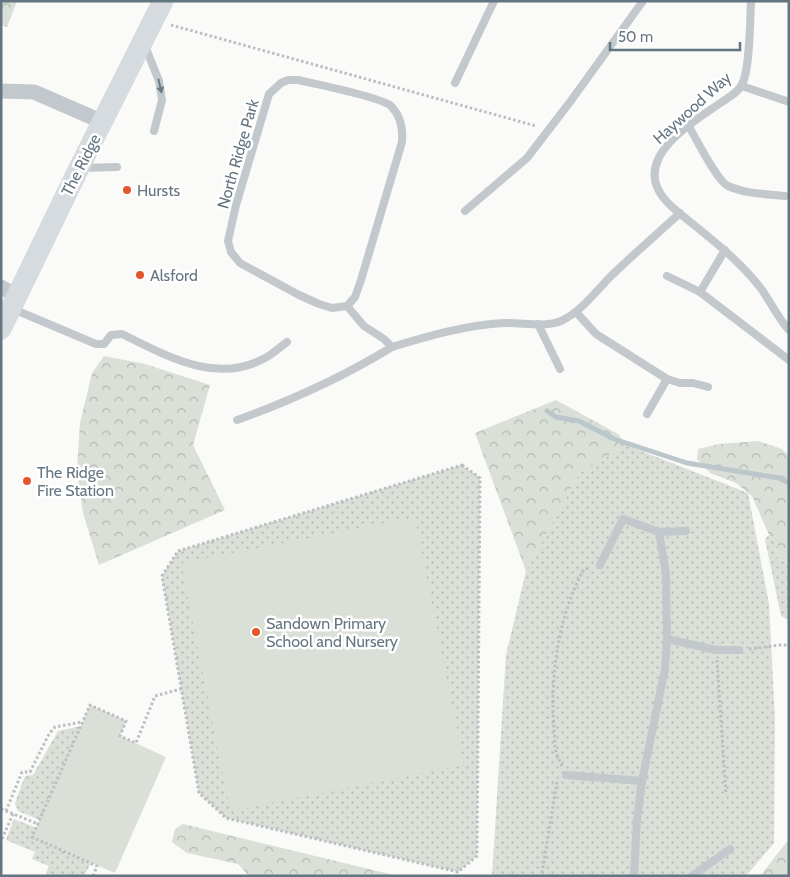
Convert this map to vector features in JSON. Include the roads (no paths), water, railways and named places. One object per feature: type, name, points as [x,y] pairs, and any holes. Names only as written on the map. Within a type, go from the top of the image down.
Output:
[{"type":"main road","name":"The Ridge","points":[[1,329],[10,297],[103,122],[159,10]]},
{"type":"street","points":[[1,91],[34,92],[103,122]]},
{"type":"lane","points":[[455,83],[494,1]]},
{"type":"lane","points":[[465,211],[527,158],[643,1]]},
{"type":"lane","name":"Haywood Way","points":[[751,1],[746,74],[742,86],[688,126],[663,150],[656,160],[653,172],[657,187],[662,196],[725,250],[761,288],[789,330]]},
{"type":"lane","points":[[143,42],[159,81],[162,100],[154,131]]},
{"type":"lane","name":"North Ridge Park","points":[[288,80],[298,80],[385,102],[397,113],[403,130],[402,142],[361,280],[354,297],[347,306],[332,308],[319,304],[266,278],[240,263],[231,252],[228,241],[236,205],[269,94],[281,83],[288,80]]},
{"type":"lane","points":[[742,86],[789,102]]},
{"type":"lane","points":[[688,126],[726,186],[747,192],[785,196]]},
{"type":"lane","points":[[79,168],[117,167]]},
{"type":"lane","points":[[237,420],[280,405],[392,347],[428,336],[503,323],[538,324],[558,322],[576,312],[613,274],[680,213]]},
{"type":"lane","points":[[700,292],[725,250]]},
{"type":"lane","points":[[667,276],[700,292],[789,360]]},
{"type":"lane","points":[[10,297],[96,344],[104,344],[111,335],[122,334],[187,363],[208,369],[223,370],[242,366],[265,358],[287,342]]},
{"type":"lane","points":[[347,306],[364,326],[384,339],[392,347]]},
{"type":"lane","points":[[576,312],[596,334],[667,379],[708,387]]},
{"type":"lane","points":[[538,324],[560,370]]},
{"type":"lane","points":[[647,414],[667,379]]},
{"type":"lane","points":[[600,565],[623,519],[659,532],[686,532]]},
{"type":"lane","points":[[634,876],[636,820],[665,669],[667,639],[666,574],[659,532]]},
{"type":"lane","points":[[667,639],[716,650],[739,650]]},
{"type":"lane","points":[[566,775],[642,781]]},
{"type":"lane","points":[[692,876],[730,849]]},
{"type":"waterway","points":[[547,411],[556,417],[579,421],[614,439],[687,463],[779,478],[789,483]]},
{"type":"place","name":"Hursts","points":[[127,190]]},
{"type":"place","name":"Alsford","points":[[140,275]]},
{"type":"place","name":"The Ridge Fire Station","points":[[27,481]]},
{"type":"place","name":"Sandown Primary School and Nursery","points":[[256,632]]}]
